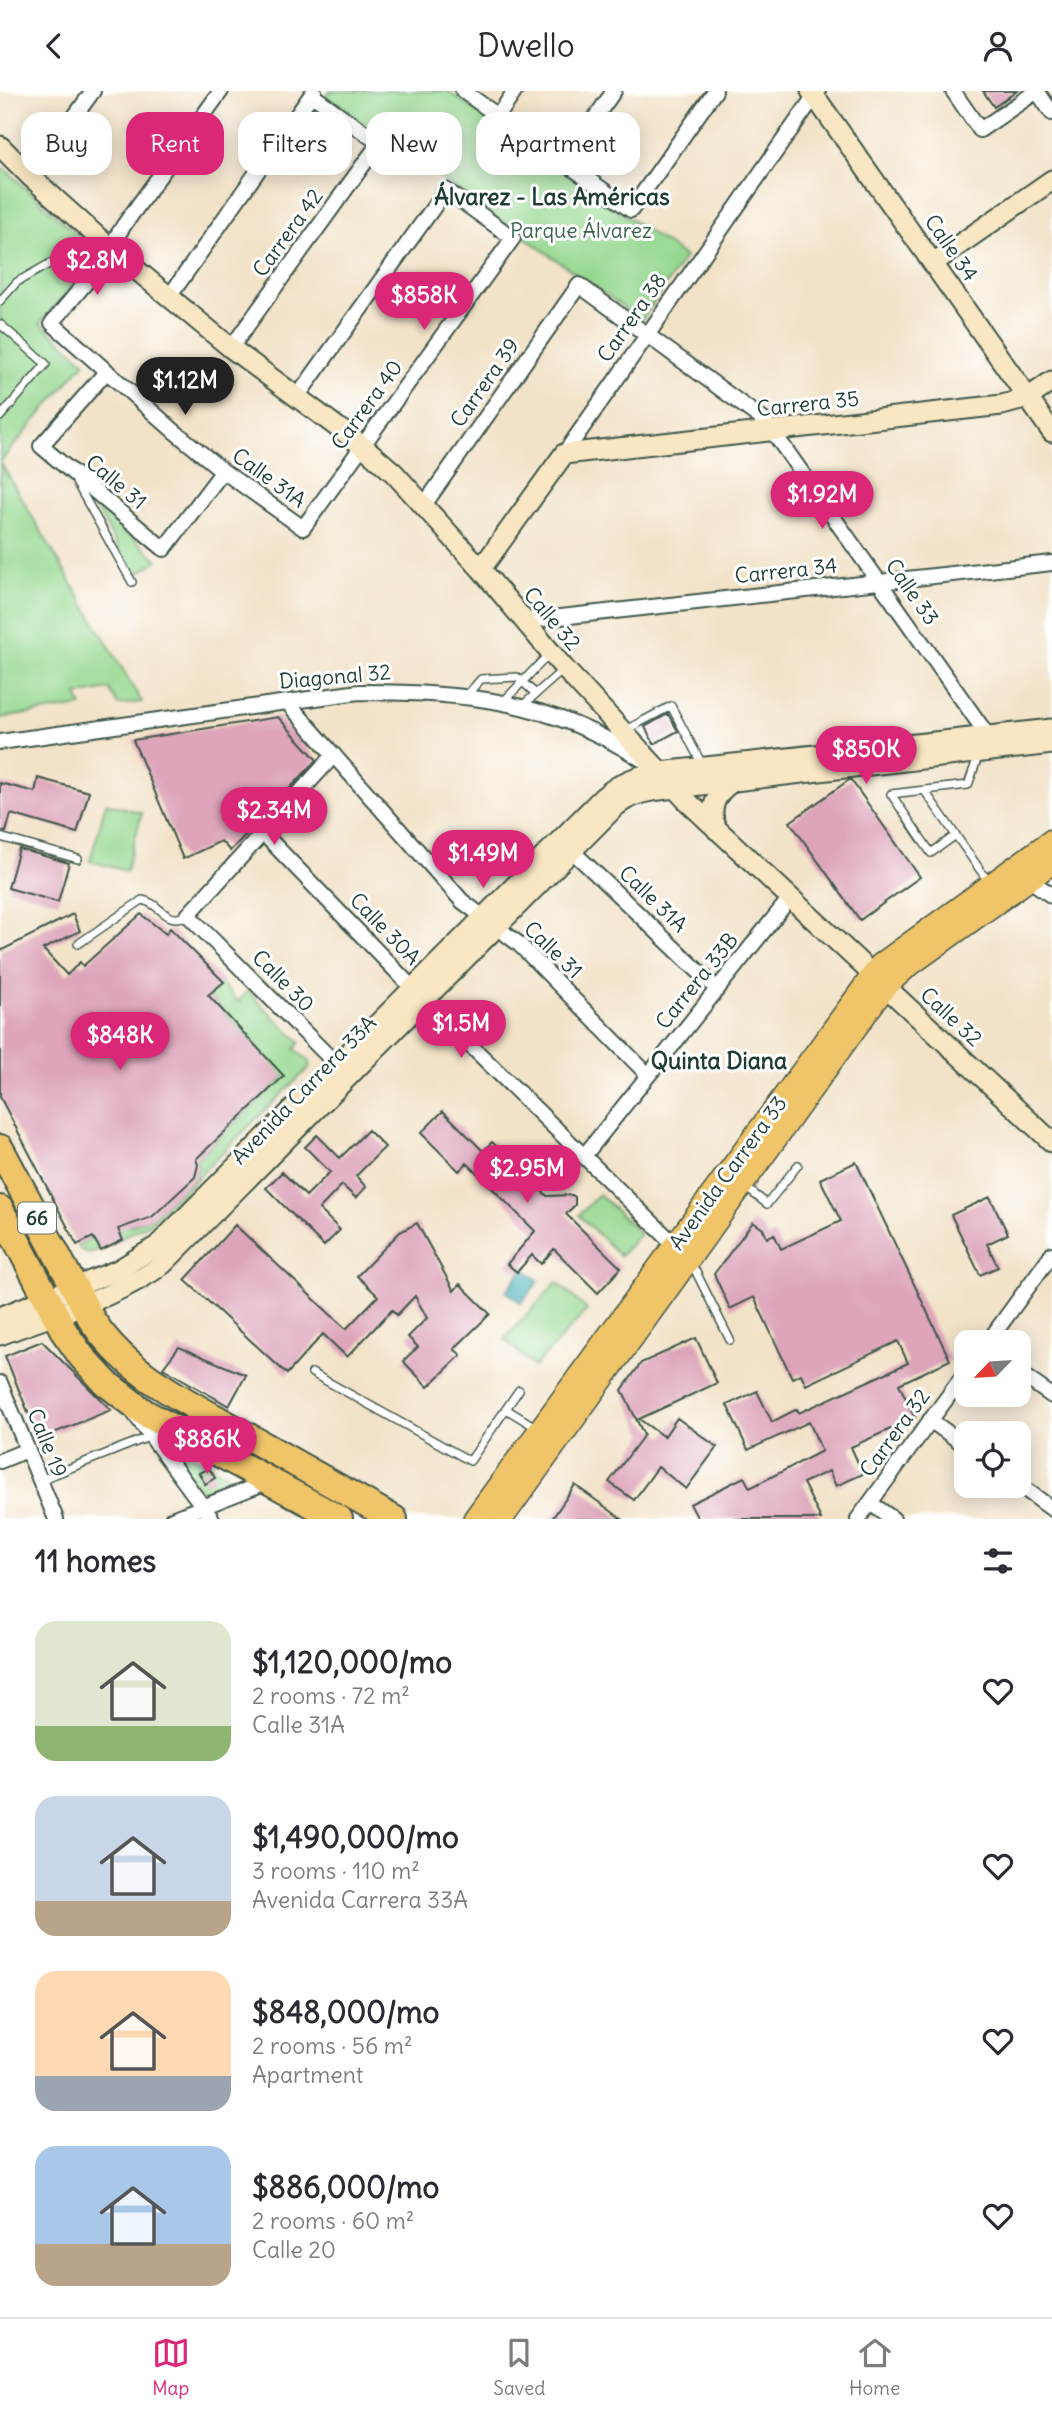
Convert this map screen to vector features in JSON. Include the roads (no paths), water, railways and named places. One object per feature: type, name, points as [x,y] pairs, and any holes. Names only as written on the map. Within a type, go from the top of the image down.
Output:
[{"type":"highway","name":"66","points":[[0,1148],[78,1296],[104,1338],[118,1354],[152,1380],[394,1519]]},
{"type":"highway","name":"66","points":[[0,1209],[51,1306],[82,1357],[121,1396],[161,1432],[270,1481],[339,1519]]},
{"type":"main road","name":"Avenida Carrera 33","points":[[501,1519],[682,1252],[879,981],[892,955],[1052,841]]},
{"type":"main road","name":"Avenida Carrera 33","points":[[879,981],[906,967],[1052,862]]},
{"type":"main road","name":"Avenida Carrera 33","points":[[475,1519],[540,1431],[682,1252]]},
{"type":"street","points":[[31,177],[93,91]]},
{"type":"street","points":[[104,243],[221,91]]},
{"type":"street","points":[[463,91],[498,116],[515,91]]},
{"type":"street","points":[[614,91],[564,162],[631,210],[715,91]]},
{"type":"street","points":[[953,91],[980,130],[1037,91],[1052,113]]},
{"type":"street","points":[[169,297],[313,93]]},
{"type":"street","name":"Carrera 42","points":[[231,348],[379,143],[313,93]]},
{"type":"street","name":"Calle 34","points":[[815,93],[1052,432]]},
{"type":"street","name":"Carrera 38","points":[[481,569],[815,93]]},
{"type":"street","name":"Calle 32","points":[[0,146],[104,243],[169,297],[231,348],[364,447],[424,505],[564,668],[675,788],[1052,1142]]},
{"type":"street","points":[[933,263],[1052,180]]},
{"type":"street","name":"Carrera 40","points":[[297,397],[446,190],[513,237],[303,529]]},
{"type":"street","name":"Calle 31A","points":[[104,243],[93,274],[52,323],[223,471],[303,529]]},
{"type":"street","name":"Calle 33","points":[[579,285],[755,413],[772,431],[879,582],[983,744]]},
{"type":"street","name":"Carrera 39","points":[[424,505],[579,285]]},
{"type":"street","name":"Calle 31","points":[[107,371],[41,446],[164,549],[223,471]]},
{"type":"street","name":"Carrera 35","points":[[564,454],[1002,405],[1028,398],[1052,381]]},
{"type":"street","name":"Carrera 34","points":[[524,621],[1052,563]]},
{"type":"street","name":"Diagonal 32","points":[[0,742],[359,692],[437,692],[522,706],[598,734],[660,772]]},
{"type":"street","name":"Calle 31","points":[[287,702],[462,901],[519,944],[649,1075]]},
{"type":"street","name":"Avenida Carrera 33A","points":[[566,845],[621,802],[635,795],[983,744],[1052,729]]},
{"type":"street","name":"Avenida Carrera 33A","points":[[0,1317],[51,1306],[78,1296],[157,1246],[263,1153],[566,845],[615,787],[634,777],[703,767],[983,744],[1052,744]]},
{"type":"street","points":[[188,915],[334,755]]},
{"type":"street","points":[[717,830],[712,816],[714,802],[721,791],[734,781]]},
{"type":"street","name":"Calle 30A","points":[[263,833],[419,995],[682,1252]]},
{"type":"street","name":"Calle 31A","points":[[566,845],[717,989]]},
{"type":"street","points":[[1029,879],[1052,896]]},
{"type":"street","name":"Carrera 33B","points":[[584,1156],[790,898]]},
{"type":"street","name":"Calle 30","points":[[188,915],[343,1071]]},
{"type":"street","points":[[997,1330],[1049,1263]]},
{"type":"street","name":"Avenida Carrera 33A","points":[[0,1335],[51,1306]]},
{"type":"street","points":[[1031,1381],[1052,1396]]},
{"type":"street","name":"Calle 19","points":[[0,1383],[56,1519]]},
{"type":"street","name":"Carrera 32","points":[[858,1519],[954,1388]]},
{"type":"street","points":[[930,1420],[954,1437]]},
{"type":"street","points":[[161,1432],[212,1519]]},
{"type":"street","points":[[0,1461],[27,1450]]},
{"type":"street","points":[[172,1519],[270,1481]]},
{"type":"street","points":[[1031,1494],[1052,1509]]},
{"type":"street","points":[[870,1503],[893,1519]]},
{"type":"lane","points":[[0,301],[17,282],[104,243]]},
{"type":"lane","points":[[0,324],[46,364],[0,417]]},
{"type":"lane","points":[[70,471],[132,582]]},
{"type":"lane","points":[[504,701],[551,653]]},
{"type":"lane","points":[[522,706],[564,668]]},
{"type":"lane","points":[[466,696],[481,679],[517,677],[536,694]]},
{"type":"lane","points":[[623,732],[671,706],[703,767]]},
{"type":"lane","points":[[956,835],[931,853],[891,795],[968,785],[983,744]]},
{"type":"lane","points":[[925,790],[991,884]]},
{"type":"lane","points":[[0,837],[78,859]]},
{"type":"lane","points":[[78,944],[142,900],[148,901],[170,918],[179,919],[188,915]]},
{"type":"lane","points":[[735,1179],[767,1205],[798,1165]]},
{"type":"lane","points":[[682,1252],[730,1340]]},
{"type":"lane","points":[[312,1373],[470,1461],[519,1390]]},
{"type":"lane","points":[[506,1409],[540,1431]]},
{"type":"lane","points":[[40,1480],[161,1432]]},
{"type":"water","points":[[524,1268],[539,1281],[521,1303],[506,1291]]},
{"type":"district","name":"Álvarez - Las Américas","points":[[552,197]]},
{"type":"district","name":"Quinta Diana","points":[[719,1061]]},
{"type":"park label","name":"Parque Álvarez","points":[[581,231]]}]
